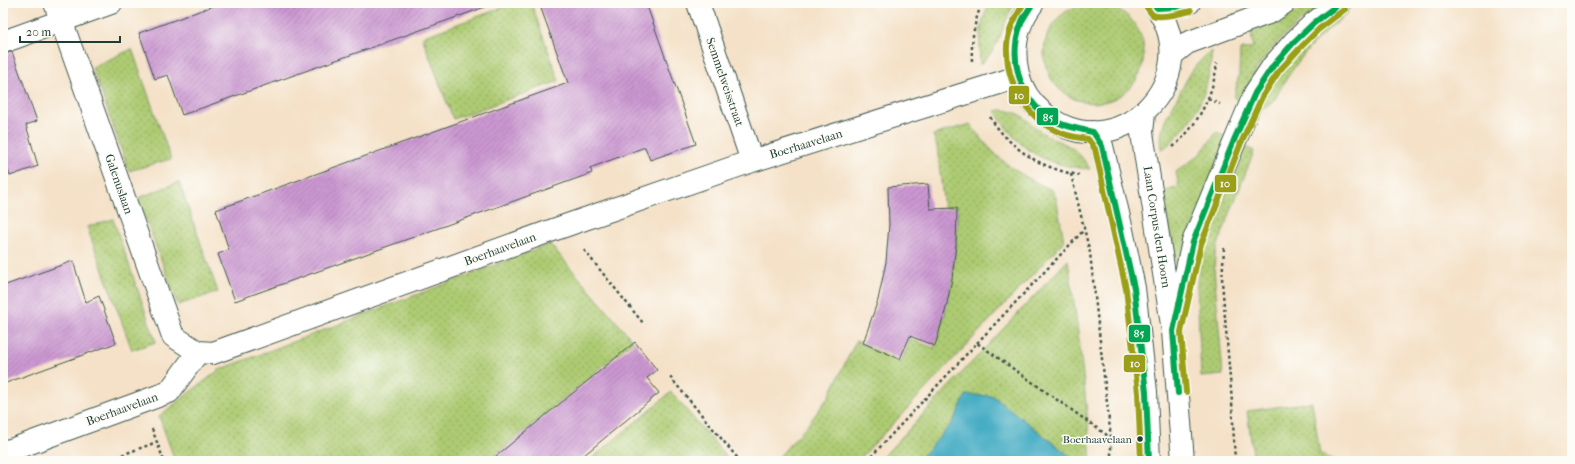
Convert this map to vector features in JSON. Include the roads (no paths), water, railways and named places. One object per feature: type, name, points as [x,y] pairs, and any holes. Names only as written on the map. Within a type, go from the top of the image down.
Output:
[{"type":"street","points":[[3,42],[59,12],[111,3]]},
{"type":"street","name":"Semmelweisstraat","points":[[698,3],[752,161]]},
{"type":"street","points":[[1033,3],[1023,18],[1017,37],[1015,57],[1018,77],[1026,95],[1046,116],[1064,126],[1082,131],[1093,132],[1120,127],[1133,121],[1144,113],[1157,99],[1166,83],[1172,55],[1167,26],[1155,6]]},
{"type":"street","points":[[1155,6],[1175,7],[1189,3]]},
{"type":"street","points":[[1172,55],[1187,43],[1271,12],[1284,3]]},
{"type":"street","points":[[1172,331],[1193,242],[1255,93],[1273,66],[1294,42],[1314,23],[1340,3]]},
{"type":"street","name":"Galenuslaan","points":[[59,12],[173,336],[198,352]]},
{"type":"street","name":"Boerhaavelaan","points":[[3,450],[8,451],[169,392],[198,352],[213,353],[565,226],[752,161],[1018,77]]},
{"type":"street","name":"Laan Corpus den Hoorn","points":[[1144,113],[1142,133],[1172,331],[1183,461]]},
{"type":"street","points":[[1093,132],[1102,146],[1134,288],[1146,392],[1149,461]]},
{"type":"water","points":[[966,395],[993,396],[1076,461],[918,461],[953,422]]},
{"type":"place","name":"Boerhaavelaan","points":[[1140,439]]}]
